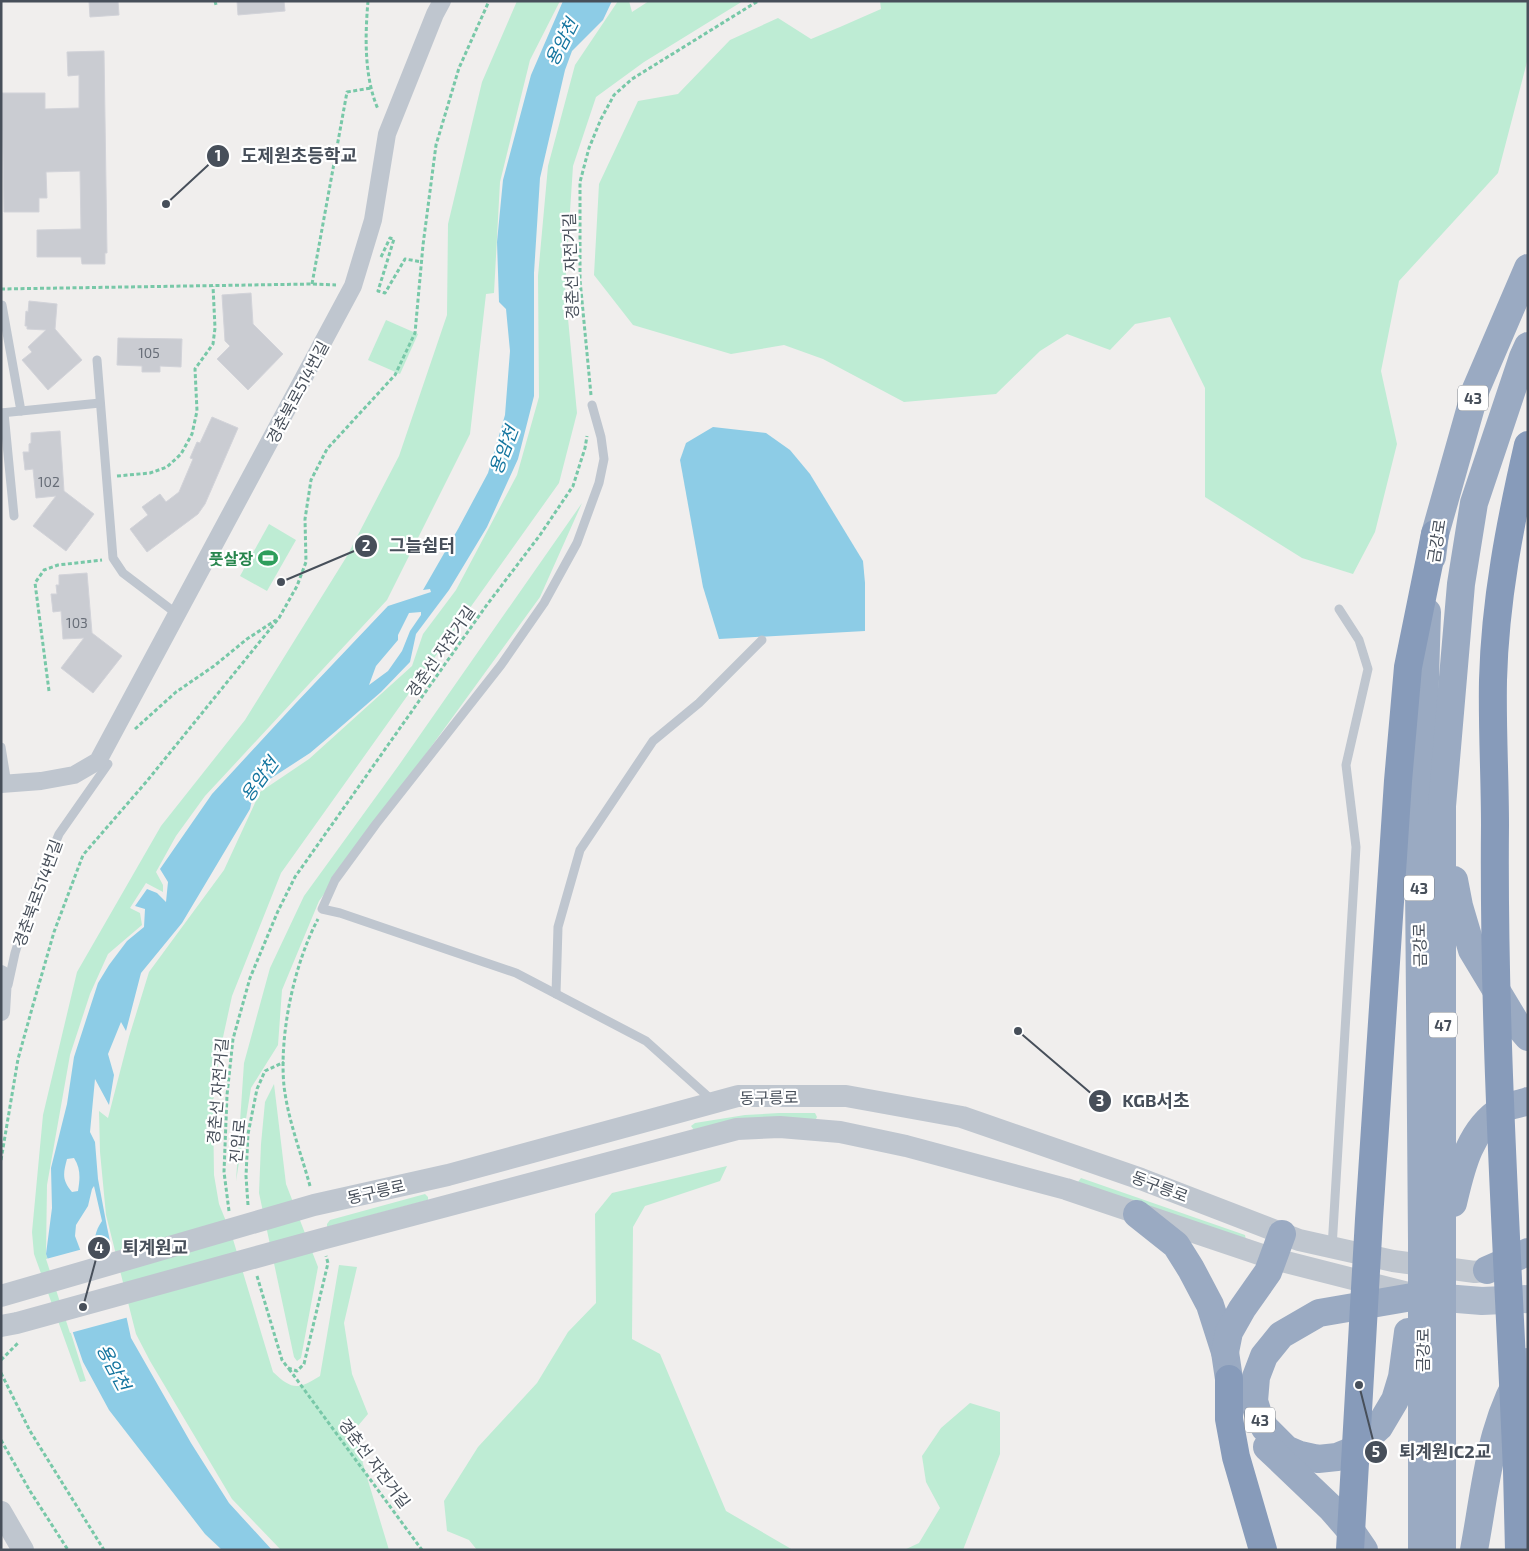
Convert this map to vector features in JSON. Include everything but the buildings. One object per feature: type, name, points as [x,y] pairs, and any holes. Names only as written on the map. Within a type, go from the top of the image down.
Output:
[{"type":"highway","name":"금강로","points":[[1433,1243],[1419,880],[1426,624],[1435,534],[1476,389],[1528,268]]},
{"type":"highway","name":"금강로","points":[[1433,1243],[1442,806],[1461,584],[1474,503],[1528,346]]},
{"type":"highway","points":[[1518,1550],[1517,1471],[1494,923],[1493,680],[1499,592],[1516,494],[1528,445]]},
{"type":"highway","points":[[1350,1550],[1369,1219],[1398,781],[1408,667],[1435,534]]},
{"type":"highway","name":"43","points":[[1442,806],[1459,906],[1472,950],[1516,1023],[1528,1037]]},
{"type":"highway","points":[[1433,1243],[1475,1138],[1486,1122],[1503,1108],[1528,1101]]},
{"type":"highway","points":[[1137,1214],[1176,1245],[1210,1306],[1225,1352],[1229,1379],[1229,1419],[1236,1458],[1263,1550]]},
{"type":"highway","name":"43","points":[[1418,1296],[1319,1313],[1281,1335],[1264,1356],[1259,1366],[1255,1382],[1254,1401],[1258,1417],[1265,1428],[1286,1449],[1300,1455],[1318,1459],[1337,1456],[1354,1450],[1379,1426],[1394,1400],[1402,1377],[1424,1340],[1433,1243]]},
{"type":"highway","points":[[1225,1352],[1229,1332],[1242,1309],[1268,1272],[1278,1246]]},
{"type":"highway","points":[[1487,1270],[1528,1252]]},
{"type":"highway","name":"금강로","points":[[1422,1550],[1424,1340]]},
{"type":"highway","name":"금강로","points":[[1424,1340],[1442,1550]]},
{"type":"highway","points":[[1474,1550],[1486,1473],[1495,1434],[1506,1401],[1528,1362]]},
{"type":"highway","points":[[1229,1379],[1244,1416],[1258,1439],[1331,1508],[1351,1531],[1364,1550]]},
{"type":"main road","name":"동구릉로","points":[[1418,1296],[1482,1301],[1528,1299]]},
{"type":"street","name":"경춘북로514번길","points":[[98,761],[353,286],[373,220],[387,134],[435,14],[442,1]]},
{"type":"street","points":[[4,784],[41,781],[74,775],[98,761]]},
{"type":"street","points":[[1,974],[2,1013]]},
{"type":"street","name":"동구릉로","points":[[4,1294],[314,1205],[448,1175],[738,1096],[846,1096],[962,1117],[1141,1179],[1278,1246],[1418,1296]]},
{"type":"street","name":"동구릉로","points":[[9,1332],[322,1239],[737,1129],[780,1127],[840,1132],[906,1146],[1066,1189],[1137,1214],[1278,1246],[1299,1240],[1393,1261],[1475,1272],[1528,1266]]},
{"type":"street","points":[[1,1512],[24,1550]]},
{"type":"lane","points":[[2,305],[21,411]]},
{"type":"lane","points":[[97,360],[113,558],[123,573],[178,614]]},
{"type":"lane","points":[[14,516],[3,413],[100,403]]},
{"type":"lane","points":[[592,405],[601,437],[604,459],[599,483],[577,543],[534,618],[501,665],[376,824],[335,880],[322,909],[340,913],[516,972],[646,1041],[715,1102]]},
{"type":"lane","points":[[1332,1248],[1356,848],[1346,765],[1368,669],[1359,640],[1339,609]]},
{"type":"lane","points":[[556,994],[558,927],[580,850],[653,741],[699,703],[762,640]]},
{"type":"lane","points":[[1,747],[4,784]]},
{"type":"lane","name":"경춘북로514번길","points":[[2,1013],[15,953],[33,896],[59,834],[108,764],[98,761]]},
{"type":"path","points":[[368,1],[368,55],[371,88],[386,126],[387,134]]},
{"type":"path","points":[[1,1160],[18,1059],[30,1014],[54,932],[83,855],[147,781],[279,618],[297,586],[306,562],[305,519],[311,480],[327,449],[395,375],[415,333],[436,145],[459,68],[489,1]]},
{"type":"path","name":"경춘선 자전거길","points":[[234,1219],[229,1210],[224,1172],[227,1095],[233,1038],[250,978],[278,911],[295,877],[573,486],[585,448],[592,405],[580,280],[580,182],[589,148],[601,119],[614,95],[632,79],[758,1]]},
{"type":"path","points":[[312,284],[347,92],[371,88]]},
{"type":"path","points":[[378,263],[390,238],[394,239],[378,291],[385,293],[405,259],[422,262]]},
{"type":"path","points":[[333,293],[342,281]]},
{"type":"path","points":[[106,477],[150,473],[167,467],[181,454],[192,434],[197,411],[195,369],[214,344],[213,285]]},
{"type":"path","points":[[1,289],[338,285]]},
{"type":"path","points":[[50,691],[35,583],[44,570],[58,565],[113,558]]},
{"type":"path","points":[[131,733],[176,692],[214,666],[247,639],[279,618]]},
{"type":"path","points":[[314,1205],[302,1154],[291,1122],[284,1086],[284,1062],[288,1007],[308,936],[322,909]]},
{"type":"path","name":"진입로","points":[[247,1212],[248,1134],[257,1089],[266,1071],[284,1062]]},
{"type":"path","points":[[288,1368],[298,1371],[304,1364],[328,1263],[322,1239]]},
{"type":"path","name":"경춘선 자전거길","points":[[256,1274],[282,1360],[422,1550]]},
{"type":"path","points":[[1,1360],[9,1332]]},
{"type":"path","points":[[1,1373],[30,1431],[104,1550]]},
{"type":"path","points":[[1,1440],[30,1491],[68,1550]]},
{"type":"green space","points":[[517,1],[560,1],[530,60],[500,182],[494,293],[486,294],[470,434],[387,600],[205,796],[176,836],[156,872],[163,885],[163,892],[146,883],[130,908],[140,913],[142,925],[108,954],[90,994],[70,1055],[47,1185],[46,1254],[86,1381],[80,1382],[34,1254],[32,1232],[43,1115],[77,972],[161,826],[245,720],[347,556],[399,456],[447,315],[448,224],[482,82]]},
{"type":"green space","points":[[618,1],[629,1],[632,12],[649,1],[743,1],[644,62],[596,97],[573,166],[565,287],[577,413],[559,483],[281,873],[232,996],[220,1051],[213,1102],[214,1175],[219,1204],[232,1236],[273,1372],[290,1385],[300,1386],[320,1376],[339,1265],[357,1267],[344,1323],[352,1374],[368,1414],[357,1427],[363,1464],[389,1550],[281,1550],[232,1499],[136,1334],[106,1215],[100,1152],[99,1111],[108,1118],[129,1037],[149,972],[224,870],[260,792],[309,759],[412,666],[423,634],[456,590],[517,475],[539,397],[538,276],[548,166],[575,65]]},
{"type":"green space","points":[[880,1],[1528,1],[1528,58],[1498,173],[1399,281],[1381,371],[1397,444],[1375,532],[1353,574],[1302,558],[1205,497],[1205,388],[1170,317],[1135,324],[1110,350],[1067,334],[1040,351],[996,394],[904,402],[823,359],[784,345],[731,354],[633,325],[594,275],[599,184],[638,101],[678,94],[730,40],[778,18],[811,39],[881,9]]},
{"type":"green space","points":[[386,320],[418,334],[400,374],[368,360]]},
{"type":"green space","points":[[582,503],[540,597],[319,901],[282,990],[278,1045],[251,1088],[236,1181],[244,1063],[270,968],[304,896],[399,765]]},
{"type":"green space","name":"풋살장","points":[[269,524],[296,540],[267,591],[240,576]]},
{"type":"green space","points":[[274,1084],[286,1184],[318,1267],[301,1358],[297,1361],[294,1357],[259,1193],[265,1102]]},
{"type":"green space","points":[[815,1113],[817,1117],[816,1119],[694,1130],[691,1126],[695,1123],[745,1115]]},
{"type":"green space","points":[[727,1166],[720,1181],[645,1206],[633,1227],[632,1339],[660,1354],[726,1511],[793,1550],[477,1550],[469,1540],[447,1531],[444,1501],[478,1447],[537,1383],[568,1332],[596,1303],[595,1214],[612,1193]]},
{"type":"green space","points":[[1081,1178],[1245,1235],[1246,1240],[1078,1182]]},
{"type":"green space","points":[[425,1194],[428,1200],[327,1227],[330,1220]]},
{"type":"green space","points":[[970,1403],[1000,1412],[1000,1454],[963,1550],[904,1550],[919,1543],[940,1508],[926,1482],[922,1456],[941,1428]]},
{"type":"water","name":"용암천","points":[[563,1],[612,1],[603,20],[572,51],[565,70],[540,178],[534,273],[534,396],[518,459],[487,527],[449,590],[416,634],[410,662],[381,692],[336,731],[310,753],[270,779],[253,795],[250,809],[182,923],[141,973],[126,1031],[121,1022],[108,1054],[114,1075],[109,1105],[95,1079],[90,1132],[95,1142],[98,1179],[131,1338],[191,1443],[229,1503],[272,1550],[222,1550],[205,1534],[109,1410],[83,1362],[46,1254],[52,1208],[51,1168],[67,1104],[74,1057],[98,983],[127,941],[144,927],[145,909],[135,906],[147,889],[157,893],[166,902],[168,882],[160,869],[212,794],[388,606],[431,592],[430,589],[423,590],[488,473],[505,415],[510,351],[506,309],[499,302],[497,242],[503,180],[531,75]],"holes":[[[421,612],[421,615],[410,631],[402,651],[388,671],[369,685],[376,666],[398,640],[398,635],[409,613]],[[74,1158],[78,1166],[78,1191],[72,1192],[66,1184],[64,1173],[67,1159]],[[94,1186],[102,1221],[95,1236],[94,1251],[88,1255],[81,1252],[75,1236],[76,1225],[88,1206]]]},
{"type":"water","points":[[713,427],[766,433],[790,450],[810,474],[863,561],[865,631],[719,639],[703,587],[680,460],[686,443]]},
{"type":"pier","points":[[112,1241],[129,1317],[70,1333],[46,1259],[83,1249],[88,1252],[92,1250],[92,1247]]},
{"type":"place","name":"도제원초등학교","points":[[166,204]]},
{"type":"place","name":"풋살장","points":[[268,558]]},
{"type":"place","name":"그늘쉼터","points":[[281,582]]},
{"type":"place","name":"KGB서초","points":[[1018,1031]]},
{"type":"place","name":"퇴계원교","points":[[83,1307]]},
{"type":"place","name":"퇴계원IC2교","points":[[1359,1385]]}]
